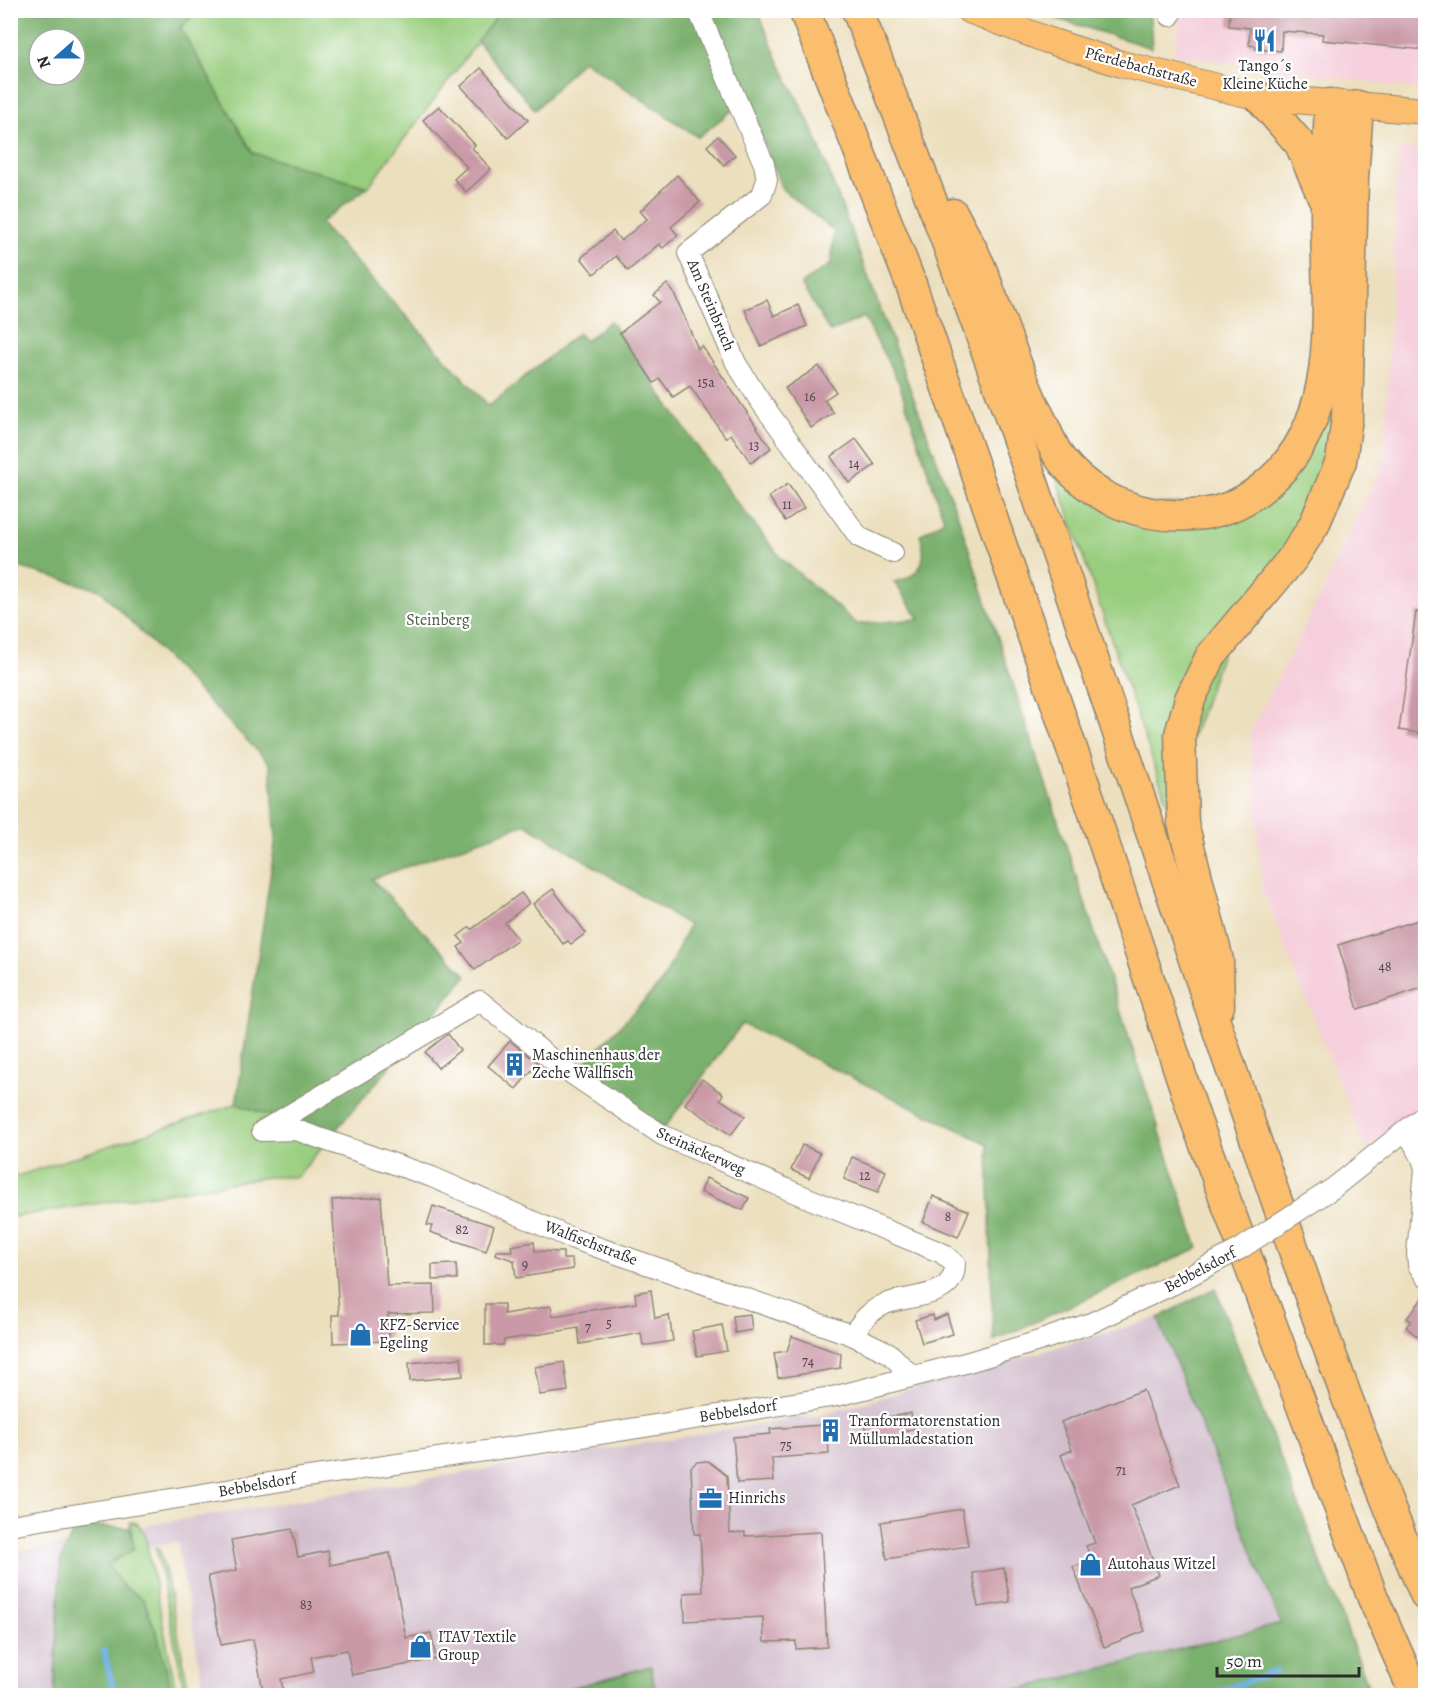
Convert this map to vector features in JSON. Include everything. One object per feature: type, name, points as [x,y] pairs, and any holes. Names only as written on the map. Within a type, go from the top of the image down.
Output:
[{"type":"highway","points":[[804,10],[911,284],[1090,801],[1195,1118],[1373,1598],[1416,1695]]},
{"type":"highway","points":[[857,10],[900,116],[1007,408],[1305,1283],[1425,1596]]},
{"type":"highway","points":[[1259,97],[1300,144],[1326,206]]},
{"type":"highway","points":[[900,116],[979,263],[1024,389],[1062,461],[1090,488],[1113,502],[1143,512],[1176,516],[1203,515],[1228,508],[1270,482],[1284,470],[1300,448],[1318,404],[1325,369],[1328,308],[1326,206],[1344,105]]},
{"type":"highway","points":[[1220,1036],[1218,960],[1183,823],[1180,734],[1190,699],[1211,656],[1293,558],[1314,525],[1341,461],[1347,418],[1353,178],[1344,105]]},
{"type":"main road","name":"Pferdebachstraße","points":[[969,10],[1047,40],[1121,64],[1259,97],[1425,111]]},
{"type":"street","name":"Am Steinbruch","points":[[698,10],[764,164],[766,180],[762,195],[688,253],[736,363],[758,398],[859,537],[893,553]]},
{"type":"street","name":"Steinäckerweg","points":[[262,1131],[480,1001],[560,1066],[662,1135],[942,1253],[955,1264],[955,1274],[949,1284],[927,1294],[886,1304],[867,1314],[852,1335]]},
{"type":"street","name":"Bebbelsdorf","points":[[10,1525],[837,1396],[965,1363],[1091,1323],[1176,1283],[1240,1248],[1332,1189],[1425,1114]]},
{"type":"street","name":"Walfischstraße","points":[[262,1131],[296,1130],[432,1177],[571,1238],[852,1335],[888,1353],[912,1376]]},
{"type":"street","points":[[1406,1130],[1422,1158],[1425,1169],[1417,1253],[1418,1265],[1425,1277]]},
{"type":"shaded area","points":[[1182,11],[1425,11],[1425,90],[1176,55],[1174,51]]},
{"type":"shaded area","points":[[1425,148],[1425,1100],[1366,1150],[1262,889],[1250,732],[1317,602],[1384,460],[1398,150]]},
{"type":"shaded area","points":[[1158,1318],[1281,1624],[995,1695],[656,1695],[650,1666],[546,1695],[205,1695],[177,1542],[61,1561],[55,1695],[11,1696],[11,1552],[68,1544],[75,1525],[130,1528],[796,1418],[814,1417]]},
{"type":"green space","name":"Steinberg","points":[[10,11],[198,11],[180,28],[253,153],[368,187],[320,223],[489,406],[578,333],[586,341],[610,321],[728,491],[781,558],[857,624],[920,619],[894,582],[903,580],[916,572],[923,560],[923,544],[920,535],[944,520],[899,383],[864,317],[830,332],[801,284],[831,264],[834,231],[782,189],[747,99],[698,137],[583,60],[535,110],[477,41],[501,11],[758,11],[778,60],[813,130],[958,516],[1198,1248],[993,1341],[988,1144],[742,1024],[664,1128],[577,1071],[662,982],[689,925],[526,824],[372,879],[467,976],[331,1136],[236,1104],[276,837],[270,764],[100,590],[11,565]]},
{"type":"green space","points":[[198,11],[501,11],[368,187],[253,154],[180,28]]},
{"type":"green space","points":[[1032,11],[1128,11],[1150,16],[1152,48]]},
{"type":"green space","points":[[1330,371],[1341,419],[1307,524],[1237,611],[1168,806],[1053,468],[1108,505],[1254,501]]},
{"type":"green space","points":[[236,1104],[331,1136],[297,1177],[268,1177],[11,1217],[11,1178]]},
{"type":"green space","points":[[1215,1288],[1372,1695],[995,1695],[1281,1624],[1158,1318]]},
{"type":"green space","points":[[130,1522],[137,1523],[145,1534],[177,1695],[173,1695],[157,1634],[143,1599],[123,1586],[107,1565],[134,1549]]},
{"type":"green space","points":[[75,1525],[130,1528],[134,1549],[107,1565],[123,1586],[143,1599],[157,1634],[173,1695],[54,1695],[61,1561]]},
{"type":"green space","points":[[156,1548],[159,1548],[166,1574],[190,1695],[185,1695]]},
{"type":"green space","points":[[651,1666],[656,1695],[546,1695]]},
{"type":"building","points":[[1230,10],[1288,10],[1325,13],[1325,10],[1425,10],[1425,50],[1322,40],[1323,34],[1282,31],[1281,51],[1256,49],[1256,46],[1249,45],[1250,28],[1229,26]]},
{"type":"building","points":[[481,68],[528,120],[508,138],[461,86]]},
{"type":"building","points":[[439,106],[475,145],[472,148],[491,169],[466,192],[454,179],[467,167],[423,120]]},
{"type":"building","points":[[718,136],[735,155],[724,165],[707,146]]},
{"type":"building","points":[[677,175],[700,202],[671,227],[678,235],[663,248],[659,244],[628,271],[616,256],[594,274],[581,258],[613,231],[621,241],[647,219],[640,211]]},
{"type":"building","points":[[667,284],[674,293],[698,349],[702,346],[771,448],[751,463],[731,434],[726,438],[690,386],[673,397],[660,379],[654,383],[620,333],[660,302],[654,295]]},
{"type":"building","points":[[767,300],[774,316],[798,305],[807,326],[761,346],[745,310]]},
{"type":"building","points":[[819,366],[836,392],[824,400],[834,413],[811,428],[785,388]]},
{"type":"building","points":[[856,439],[875,465],[849,483],[831,457]]},
{"type":"building","points":[[788,484],[804,508],[785,521],[769,497]]},
{"type":"building","points":[[1416,612],[1425,613],[1425,734],[1399,730]]},
{"type":"building","points":[[553,889],[586,933],[571,944],[568,941],[563,944],[533,904]]},
{"type":"building","points":[[521,893],[529,903],[505,923],[518,939],[475,970],[458,947],[464,943],[458,936],[470,927],[472,929]]},
{"type":"building","points":[[1425,918],[1425,987],[1358,1009],[1338,945]]},
{"type":"building","points":[[448,1034],[460,1050],[438,1068],[425,1052]]},
{"type":"building","name":"Maschinenhaus der Zeche Wallfisch","points":[[510,1041],[538,1063],[516,1089],[488,1066]]},
{"type":"building","points":[[702,1079],[723,1094],[720,1099],[745,1116],[731,1135],[685,1104]]},
{"type":"building","points":[[802,1145],[820,1153],[809,1178],[791,1170]]},
{"type":"building","points":[[852,1157],[886,1171],[878,1192],[844,1179]]},
{"type":"building","points":[[706,1178],[749,1198],[743,1210],[701,1192]]},
{"type":"building","points":[[933,1196],[969,1211],[958,1237],[923,1222]]},
{"type":"building","points":[[381,1197],[387,1286],[434,1285],[435,1313],[388,1314],[389,1341],[333,1343],[332,1315],[339,1315],[332,1200]]},
{"type":"building","points":[[433,1206],[494,1226],[486,1251],[430,1232],[432,1226],[427,1225]]},
{"type":"building","points":[[534,1242],[535,1251],[563,1252],[563,1259],[572,1259],[573,1269],[516,1278],[514,1261],[516,1261],[495,1254],[496,1251],[512,1251],[511,1246]]},
{"type":"building","points":[[456,1264],[457,1279],[432,1280],[432,1265]]},
{"type":"building","points":[[651,1290],[655,1318],[669,1315],[673,1341],[643,1346],[641,1333],[580,1344],[578,1328],[504,1340],[503,1345],[485,1345],[485,1304],[504,1304],[504,1314],[551,1306],[553,1316],[636,1303],[635,1293]]},
{"type":"building","points":[[1425,1295],[1425,1343],[1406,1327],[1411,1321],[1407,1318]]},
{"type":"building","points":[[750,1314],[752,1330],[735,1333],[733,1316]]},
{"type":"building","points":[[947,1314],[953,1334],[922,1343],[915,1320],[933,1315],[934,1320]]},
{"type":"building","points":[[722,1325],[727,1351],[697,1356],[692,1331]]},
{"type":"building","points":[[792,1336],[841,1354],[840,1368],[778,1378],[774,1353],[787,1351]]},
{"type":"building","points":[[461,1358],[463,1376],[410,1381],[409,1363]]},
{"type":"building","points":[[564,1362],[568,1391],[540,1395],[535,1367]]},
{"type":"building","points":[[1143,1390],[1180,1485],[1131,1505],[1159,1575],[1128,1587],[1145,1631],[1104,1647],[1073,1567],[1092,1560],[1086,1546],[1095,1543],[1061,1455],[1072,1450],[1061,1422]]},
{"type":"building","points":[[911,1413],[914,1429],[901,1431],[902,1437],[886,1439],[885,1436],[867,1439],[864,1421]]},
{"type":"building","points":[[834,1424],[836,1438],[828,1439],[829,1454],[772,1458],[774,1481],[737,1483],[733,1437],[771,1434],[770,1429]]},
{"type":"building","points":[[708,1461],[727,1476],[730,1533],[745,1532],[745,1536],[821,1532],[827,1647],[796,1649],[796,1641],[764,1642],[763,1617],[685,1621],[684,1593],[703,1592],[700,1534],[694,1534],[691,1467],[697,1462]]},
{"type":"building","points":[[962,1509],[968,1546],[887,1559],[881,1522]]},
{"type":"building","points":[[292,1529],[298,1557],[328,1551],[330,1565],[390,1553],[406,1638],[431,1633],[436,1659],[352,1675],[347,1650],[311,1657],[314,1672],[281,1679],[284,1695],[264,1695],[253,1639],[221,1645],[208,1576],[237,1570],[231,1540]]},
{"type":"building","points":[[1004,1568],[1010,1602],[978,1607],[973,1573]]},
{"type":"waterway","points":[[104,1651],[115,1696]]},
{"type":"waterway","points":[[1206,1696],[1277,1671]]},
{"type":"place","name":"Tango´s Kleine Küche","points":[[1265,41]]},
{"type":"place","name":"Maschinenhaus der Zeche Wallfisch","points":[[514,1064]]},
{"type":"place","name":"KFZ-Service Egeling","points":[[361,1334]]},
{"type":"place","name":"Tranformatorenstation Müllumladestation","points":[[831,1430]]},
{"type":"place","name":"Hinrichs","points":[[710,1498]]},
{"type":"place","name":"Autohaus Witzel","points":[[1090,1564]]},
{"type":"place","name":"ITAV Textile Group","points":[[420,1646]]}]
